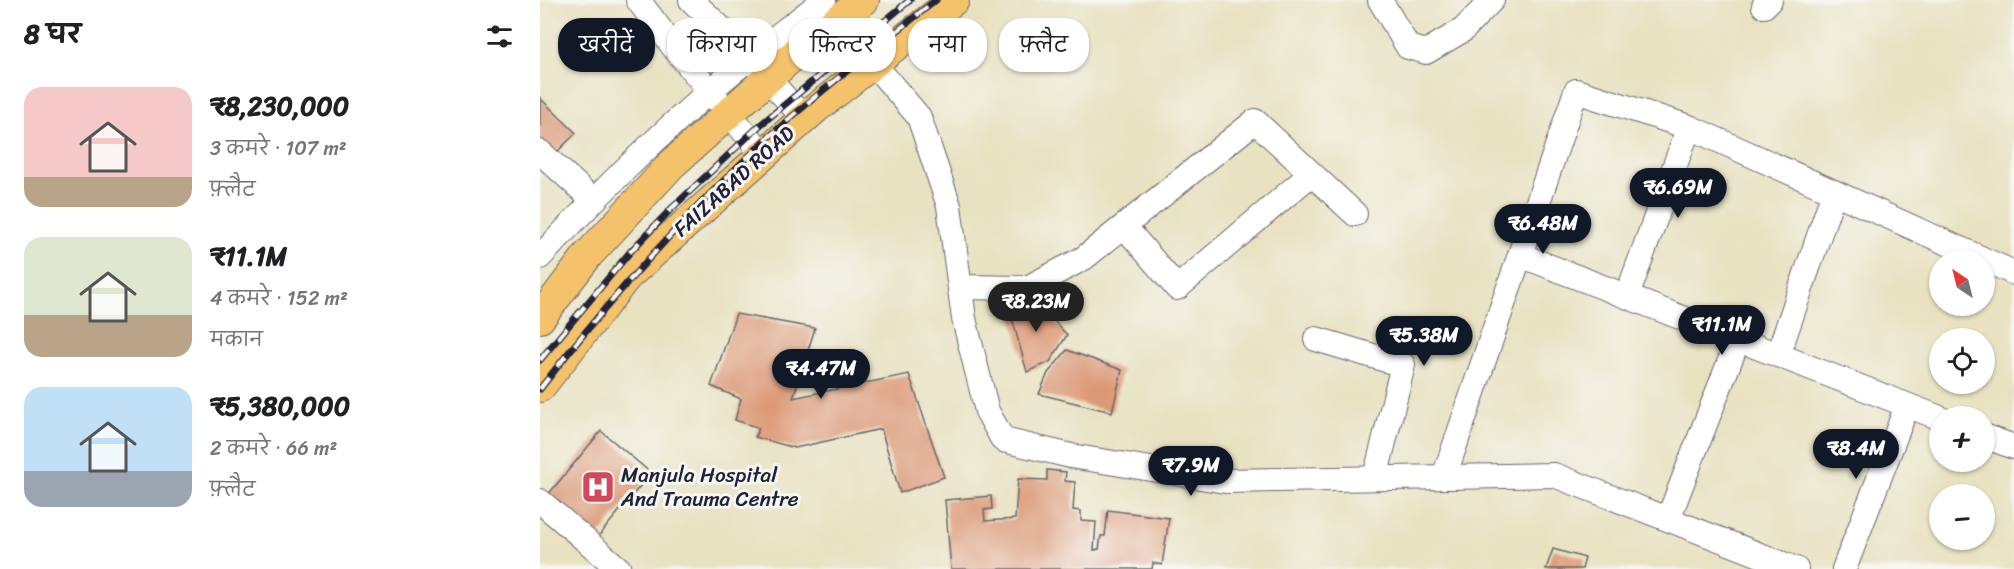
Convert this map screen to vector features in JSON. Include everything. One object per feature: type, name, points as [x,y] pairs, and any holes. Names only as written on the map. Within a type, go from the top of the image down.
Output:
[{"type":"main road","points":[[777,59],[804,46],[831,11],[864,0]]},
{"type":"main road","name":"FAIZABAD ROAD","points":[[896,46],[954,0]]},
{"type":"main road","points":[[540,318],[588,255],[672,164],[719,103],[754,72]]},
{"type":"main road","name":"FAIZABAD ROAD","points":[[540,387],[627,276],[804,118],[863,72]]},
{"type":"street","points":[[638,0],[678,53],[763,154]]},
{"type":"street","points":[[691,0],[709,18]]},
{"type":"street","points":[[1380,0],[1408,47],[1426,52],[1463,30],[1492,0]]},
{"type":"street","points":[[762,72],[804,118]]},
{"type":"street","points":[[882,72],[919,117],[949,206],[964,319],[987,411],[1003,440],[1071,456],[1225,481],[1554,475],[1796,569]]},
{"type":"street","points":[[1444,477],[1576,92],[1689,127],[2014,273]]},
{"type":"street","points":[[540,257],[593,200],[719,103]]},
{"type":"street","points":[[960,287],[1027,288],[1084,258],[1255,121],[1355,214]]},
{"type":"street","points":[[1627,296],[1689,127]]},
{"type":"street","points":[[540,152],[593,200]]},
{"type":"street","points":[[1124,226],[1177,288],[1311,174]]},
{"type":"street","points":[[1778,355],[1834,192]]},
{"type":"street","points":[[1520,255],[1929,414]]},
{"type":"street","points":[[1316,339],[1403,365],[1375,478]]},
{"type":"street","points":[[1668,519],[1738,340]]},
{"type":"street","points":[[1844,569],[1907,406]]},
{"type":"street","points":[[1995,440],[2014,447]]},
{"type":"street","points":[[540,501],[619,569]]},
{"type":"building","points":[[540,98],[576,133],[555,154],[540,140]]},
{"type":"building","points":[[1007,300],[1037,302],[1067,335],[1050,362],[1027,372]]},
{"type":"building","points":[[736,314],[815,328],[793,398],[909,374],[944,477],[900,493],[881,429],[795,448],[755,437],[759,428],[735,420],[741,399],[711,386]]},
{"type":"building","points":[[1067,350],[1122,370],[1112,412],[1039,394],[1048,373]]},
{"type":"building","points":[[601,431],[651,473],[597,538],[547,496]]},
{"type":"building","points":[[1047,470],[1066,472],[1065,481],[1075,482],[1073,510],[1081,511],[1081,521],[1096,522],[1094,550],[1099,549],[1101,536],[1105,536],[1108,510],[1169,518],[1162,565],[1153,563],[1152,569],[951,569],[945,500],[991,496],[992,509],[984,510],[985,521],[1015,519],[1018,479],[1047,480]]},
{"type":"building","points":[[1553,549],[1585,558],[1582,569],[1546,569]]},
{"type":"railway","points":[[540,360],[630,252],[672,208],[759,126],[910,0]]},
{"type":"railway","points":[[540,389],[593,322],[708,196],[810,101],[936,0]]},
{"type":"place","name":"Manjula Hospital And Trauma Centre","points":[[598,487]]}]
